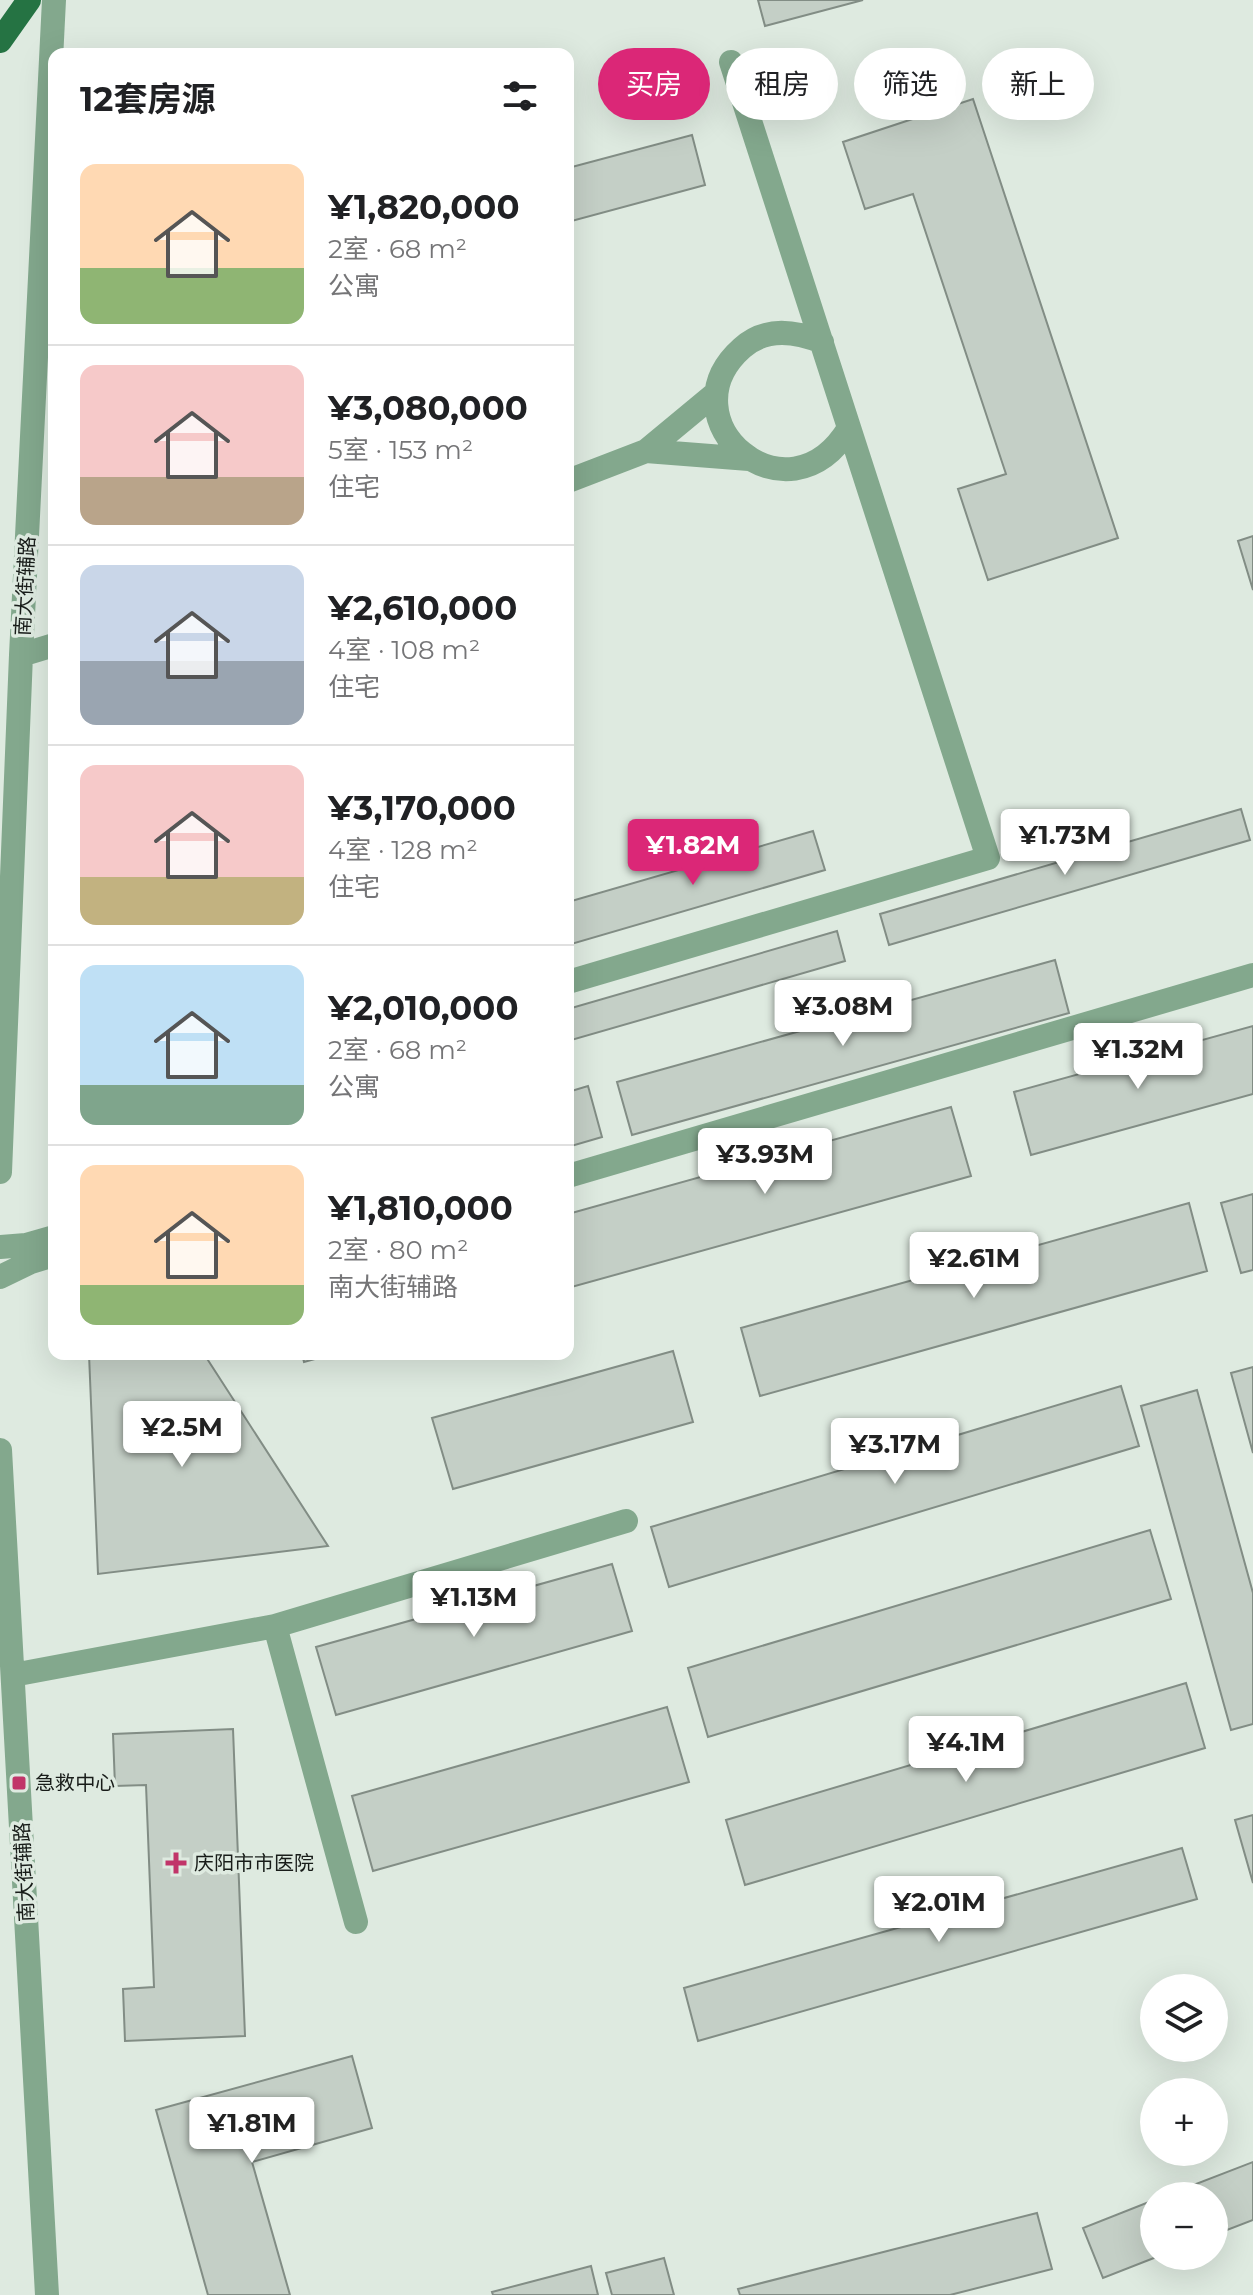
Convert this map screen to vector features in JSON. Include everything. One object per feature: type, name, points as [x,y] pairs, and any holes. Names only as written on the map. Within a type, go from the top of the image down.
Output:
[{"type":"main road","points":[[0,41],[29,0]]},
{"type":"street","name":"南大街辅路","points":[[52,48],[54,0]]},
{"type":"street","name":"南大街辅路","points":[[0,1172],[21,655],[48,119]]},
{"type":"street","points":[[574,980],[988,858],[750,120]]},
{"type":"street","points":[[749,459],[734,447],[723,431],[717,412],[716,393],[721,373],[731,356],[746,343],[764,335],[793,333],[822,342]]},
{"type":"street","points":[[574,479],[646,451],[716,393]]},
{"type":"street","points":[[646,451],[749,459],[787,470],[824,458],[839,444],[849,428]]},
{"type":"street","points":[[21,655],[48,647]]},
{"type":"street","points":[[574,1174],[1253,975]]},
{"type":"street","points":[[0,1247],[26,1245],[48,1239]]},
{"type":"street","points":[[0,1277],[48,1257]]},
{"type":"street","name":"南大街辅路","points":[[0,1450],[47,2295]]},
{"type":"street","points":[[13,1675],[275,1626],[626,1521]]},
{"type":"street","points":[[275,1626],[356,1922]]},
{"type":"building","points":[[758,0],[863,0],[765,26]]},
{"type":"building","points":[[973,99],[1118,538],[988,580],[958,489],[1006,474],[913,194],[865,209],[843,142],[910,120],[966,120],[966,101]]},
{"type":"building","points":[[692,135],[705,185],[574,220],[574,166]]},
{"type":"building","points":[[1253,536],[1253,590],[1238,541]]},
{"type":"building","points":[[1241,809],[1250,840],[889,945],[880,914]]},
{"type":"building","points":[[813,831],[825,870],[574,943],[574,900]]},
{"type":"building","points":[[837,931],[845,961],[574,1039],[574,1007]]},
{"type":"building","points":[[1055,960],[1069,1013],[632,1135],[617,1082]]},
{"type":"building","points":[[1253,1026],[1253,1094],[1031,1155],[1014,1092]]},
{"type":"building","points":[[588,1086],[602,1137],[574,1145],[574,1090]]},
{"type":"building","points":[[951,1107],[971,1176],[574,1286],[574,1212]]},
{"type":"building","points":[[1253,1194],[1253,1270],[1241,1273],[1221,1203]]},
{"type":"building","points":[[1189,1203],[1207,1271],[760,1396],[741,1328]]},
{"type":"building","points":[[673,1351],[693,1422],[453,1489],[432,1418]]},
{"type":"building","points":[[89,1360],[208,1360],[328,1546],[98,1574]]},
{"type":"building","points":[[1253,1367],[1253,1453],[1231,1373]]},
{"type":"building","points":[[1121,1386],[1139,1446],[669,1587],[651,1527]]},
{"type":"building","points":[[1197,1390],[1253,1593],[1253,1724],[1231,1730],[1141,1406]]},
{"type":"building","points":[[1150,1530],[1171,1599],[708,1737],[688,1668]]},
{"type":"building","points":[[612,1564],[632,1631],[336,1715],[316,1647]]},
{"type":"building","points":[[1186,1683],[1205,1748],[745,1885],[726,1820]]},
{"type":"building","points":[[667,1707],[689,1782],[373,1871],[352,1796]]},
{"type":"building","points":[[233,1729],[245,2036],[125,2041],[123,1989],[154,1987],[146,1785],[115,1786],[113,1734]]},
{"type":"building","points":[[1253,1815],[1253,1883],[1235,1820]]},
{"type":"building","points":[[1182,1848],[1197,1899],[698,2041],[684,1988]]},
{"type":"building","points":[[352,2056],[372,2128],[252,2162],[290,2295],[208,2295],[156,2110]]},
{"type":"building","points":[[1253,2162],[1253,2220],[1228,2230],[1228,2182],[1201,2182]]},
{"type":"building","points":[[1140,2206],[1140,2263],[1103,2278],[1083,2228]]},
{"type":"building","points":[[1037,2213],[1052,2269],[950,2295],[740,2295],[738,2289]]},
{"type":"building","points":[[664,2258],[674,2295],[612,2295],[606,2273]]},
{"type":"building","points":[[591,2266],[598,2295],[493,2295],[492,2292]]},
{"type":"place","name":"急救中心","points":[[19,1783]]},
{"type":"place","name":"庆阳市市医院","points":[[176,1863]]}]
